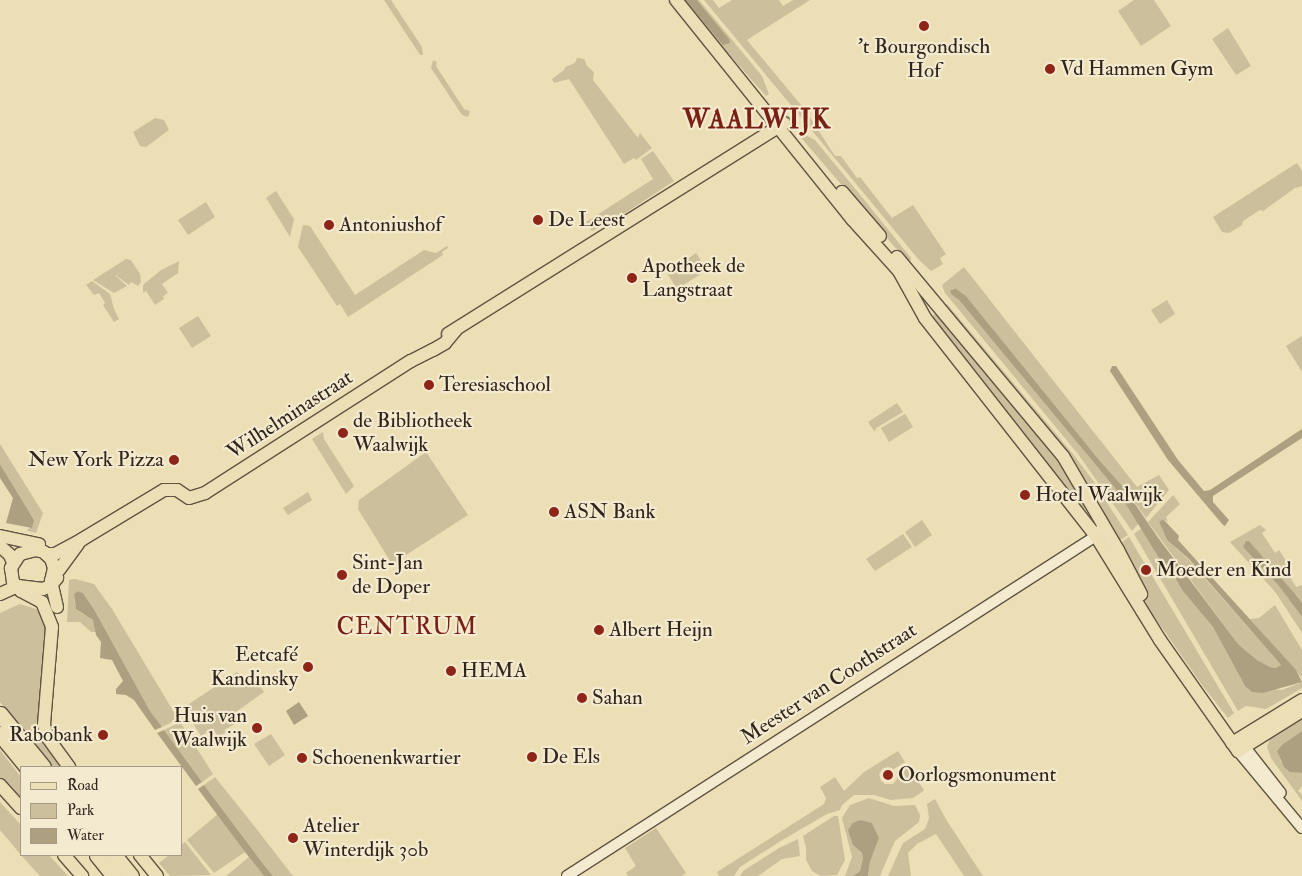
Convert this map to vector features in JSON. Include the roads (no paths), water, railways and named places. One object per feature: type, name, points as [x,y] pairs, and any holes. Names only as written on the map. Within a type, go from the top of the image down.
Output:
[{"type":"highway","points":[[0,714],[42,766]]},
{"type":"highway","points":[[0,734],[26,766]]},
{"type":"highway","points":[[98,856],[114,876]]},
{"type":"highway","points":[[115,856],[131,876]]},
{"type":"main road","points":[[676,0],[922,287],[1063,456],[1100,518],[1146,605]]},
{"type":"main road","points":[[778,121],[852,219],[899,271],[925,318],[1096,536],[1160,640],[1239,745]]},
{"type":"main road","name":"Wilhelminastraat","points":[[81,540],[160,492],[177,490],[190,498],[205,493],[411,361],[421,358],[445,343],[455,331],[719,163],[742,141],[778,121]]},
{"type":"main road","points":[[0,536],[35,544],[50,552],[54,565],[57,607],[56,618],[52,627],[44,725],[48,738],[68,766]]},
{"type":"main road","points":[[1096,536],[1102,537],[1239,745]]},
{"type":"main road","points":[[0,594],[20,579],[33,550],[50,552],[81,540]]},
{"type":"main road","points":[[20,579],[38,590],[56,578],[81,540]]},
{"type":"main road","points":[[0,545],[10,555],[20,579],[44,605],[52,627]]},
{"type":"main road","points":[[1239,745],[1302,700]]},
{"type":"main road","points":[[1239,745],[1302,711]]},
{"type":"main road","points":[[0,785],[20,807]]},
{"type":"main road","points":[[65,856],[82,876]]},
{"type":"main road","points":[[141,856],[157,876]]},
{"type":"street","points":[[1096,536],[1101,529],[1100,518]]},
{"type":"street","name":"Meester van Coothstraat","points":[[567,876],[1096,536]]},
{"type":"street","points":[[1239,745],[1302,822]]},
{"type":"street","points":[[1239,745],[1302,828]]},
{"type":"water","points":[[685,0],[697,0],[729,39],[730,43],[723,45]]},
{"type":"water","points":[[955,288],[966,296],[1124,488],[1159,539],[1238,644],[1257,660],[1270,667],[1276,668],[1281,665],[1189,559],[1167,540],[1159,522],[1163,519],[1179,536],[1178,540],[1296,670],[1302,682],[1263,693],[1252,692],[1245,686],[1213,627],[1182,590],[1173,574],[1164,566],[1119,493],[959,300],[952,295],[950,291]]},
{"type":"water","points":[[1112,366],[1116,366],[1178,460],[1204,491],[1210,490],[1302,429],[1302,438],[1213,496],[1213,502],[1229,520],[1225,526],[1168,460],[1110,371]]},
{"type":"water","points":[[0,464],[34,520],[32,528],[6,523],[13,498],[0,478]]},
{"type":"water","points":[[1246,541],[1249,541],[1302,603],[1302,617],[1279,586],[1243,547]]},
{"type":"water","points":[[78,591],[83,593],[95,611],[150,711],[162,727],[155,730],[134,700],[126,695],[116,694],[116,689],[123,681],[112,660],[100,658],[101,642],[96,635],[93,620],[76,609],[74,594]]},
{"type":"water","points":[[299,702],[308,716],[294,725],[286,711]]},
{"type":"water","points":[[164,730],[202,782],[196,786],[157,733]]},
{"type":"water","points":[[1302,731],[1302,773],[1290,772],[1284,767],[1277,751],[1283,744]]},
{"type":"water","points":[[204,785],[273,876],[264,876],[245,852],[198,789]]},
{"type":"water","points":[[860,820],[872,823],[879,838],[870,862],[868,876],[853,876],[860,871],[863,858],[862,853],[853,845],[848,830],[853,823]]},
{"type":"place","name":"'t Bourgondisch Hof","points":[[924,26]]},
{"type":"place","name":"Vd Hammen Gym","points":[[1050,69]]},
{"type":"place","name":"De Leest","points":[[538,220]]},
{"type":"place","name":"Antoniushof","points":[[329,225]]},
{"type":"place","name":"Apotheek de Langstraat","points":[[632,278]]},
{"type":"place","name":"Teresiaschool","points":[[429,385]]},
{"type":"place","name":"de Bibliotheek Waalwijk","points":[[343,433]]},
{"type":"place","name":"New York Pizza","points":[[174,460]]},
{"type":"place","name":"Hotel Waalwijk","points":[[1025,495]]},
{"type":"place","name":"ASN Bank","points":[[554,512]]},
{"type":"place","name":"Moeder en Kind","points":[[1146,570]]},
{"type":"place","name":"Sint-Jan de Doper","points":[[342,575]]},
{"type":"place","name":"Albert Heijn","points":[[599,630]]},
{"type":"place","name":"Eetcafé Kandinsky","points":[[308,667]]},
{"type":"place","name":"HEMA","points":[[451,671]]},
{"type":"place","name":"Sahan","points":[[582,698]]},
{"type":"place","name":"Huis van Waalwijk","points":[[257,728]]},
{"type":"place","name":"Rabobank","points":[[103,735]]},
{"type":"place","name":"De Els","points":[[532,757]]},
{"type":"place","name":"Schoenenkwartier","points":[[302,758]]},
{"type":"place","name":"Oorlogsmonument","points":[[888,775]]},
{"type":"place","name":"Atelier Winterdijk 30b","points":[[293,838]]},
{"type":"district","name":"WAALWIJK","points":[[757,121]]},
{"type":"district","name":"CENTRUM","points":[[407,627]]}]
